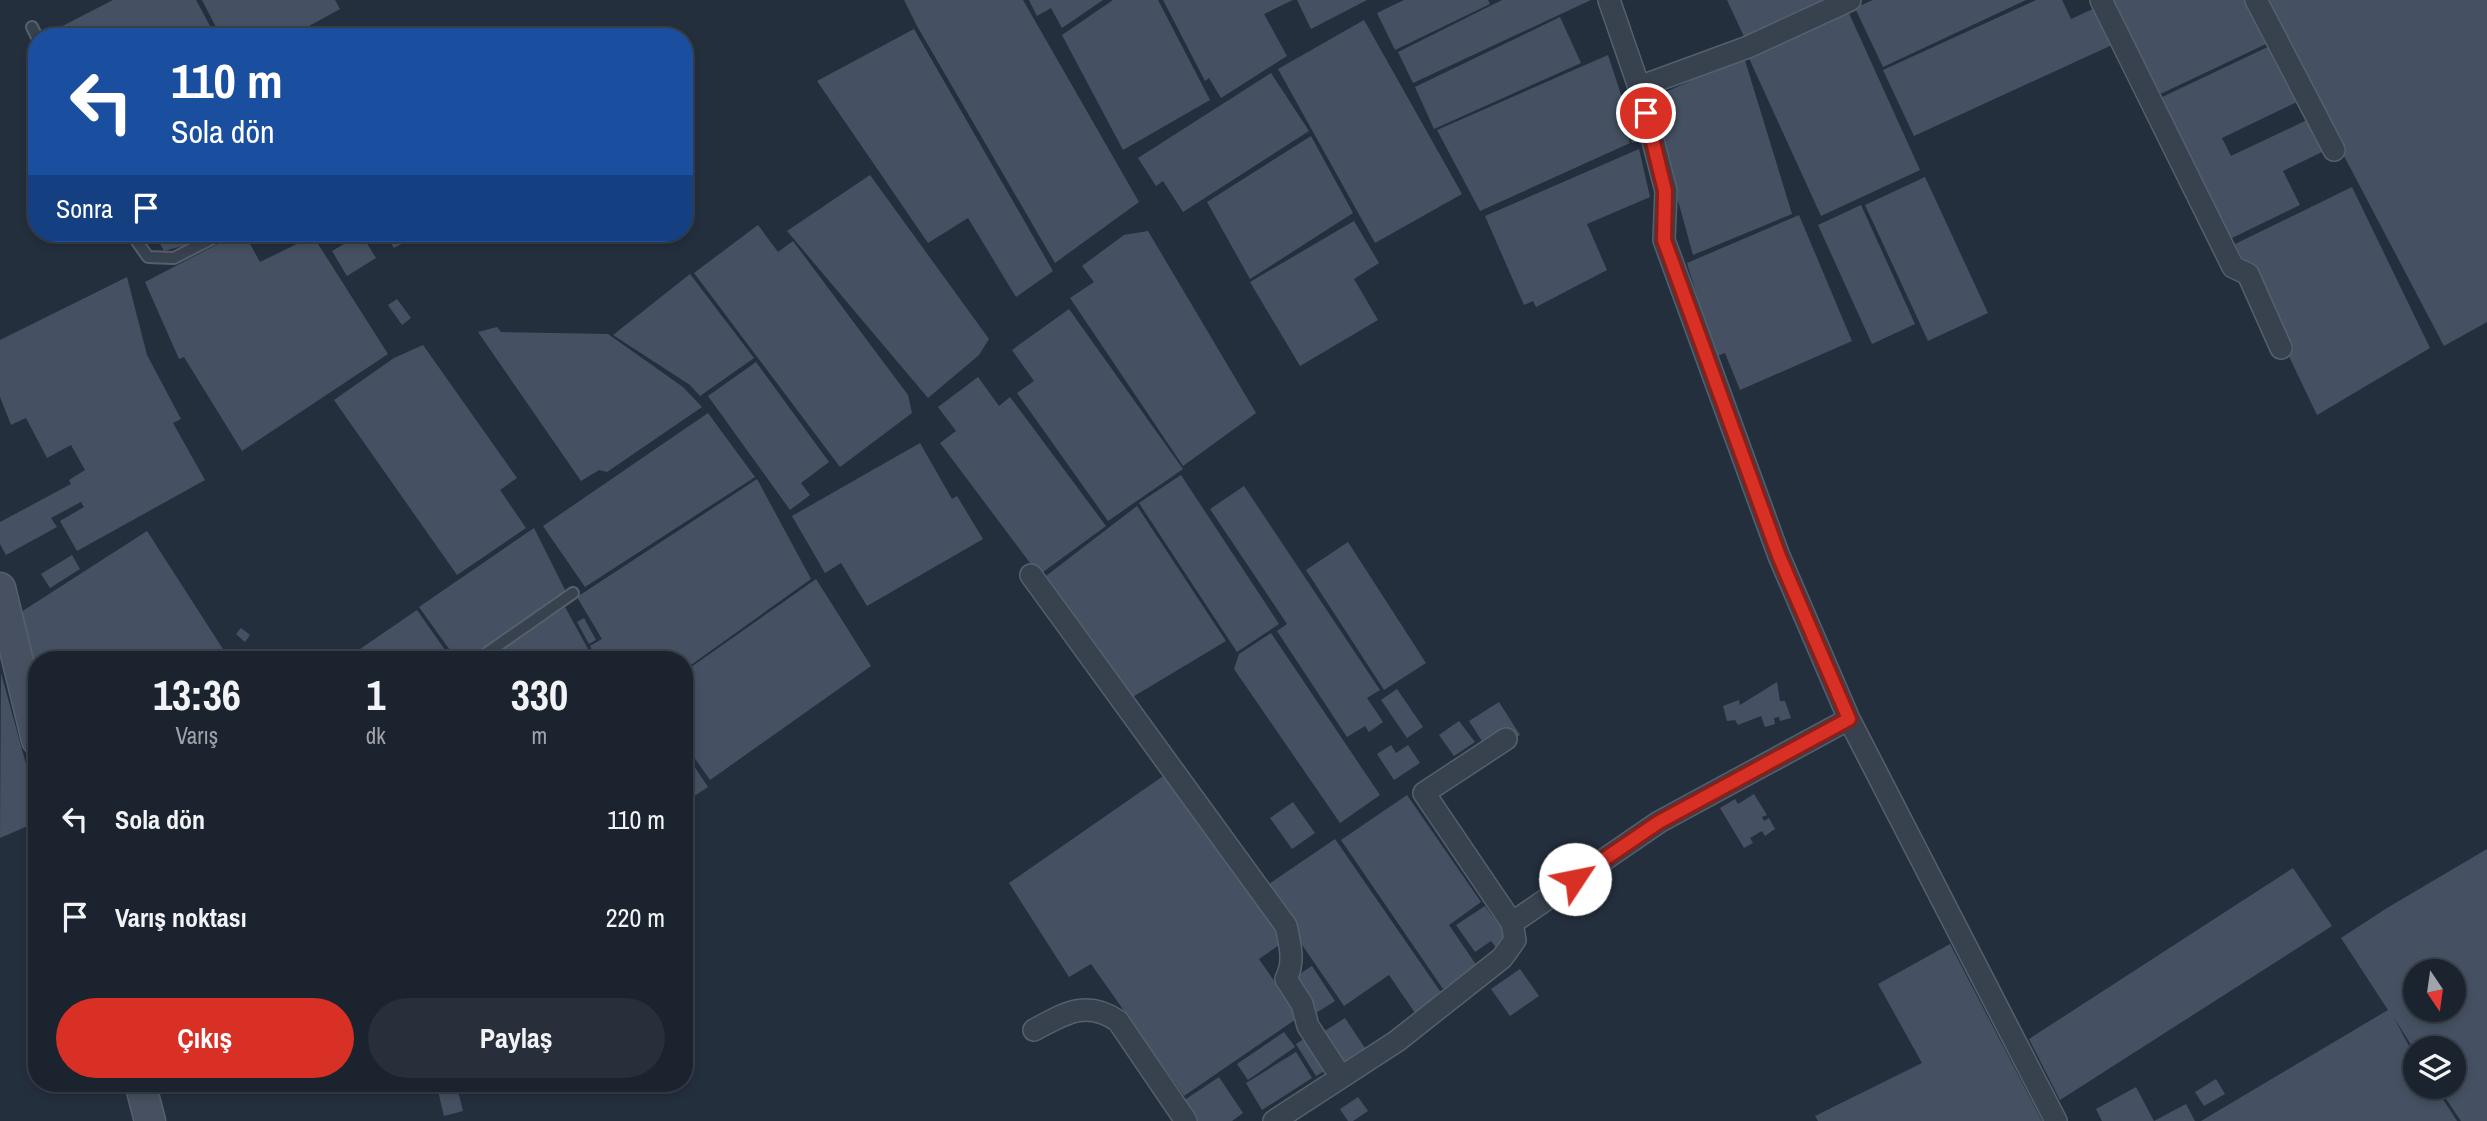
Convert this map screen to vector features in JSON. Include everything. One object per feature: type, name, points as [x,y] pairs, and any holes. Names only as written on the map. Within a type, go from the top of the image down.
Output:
[{"type":"street","points":[[1609,0],[1639,87],[1665,191],[1664,240],[1779,556],[1849,719],[2056,1121]]},
{"type":"street","points":[[1639,87],[1748,47],[1850,0]]},
{"type":"street","points":[[2101,0],[2233,267],[2248,274],[2281,348]]},
{"type":"street","points":[[2256,0],[2334,150]]},
{"type":"street","points":[[1031,575],[1286,926],[1292,968],[1286,979],[1302,1003],[1308,1026],[1341,1077]]},
{"type":"street","points":[[0,588],[6,644],[28,712]]},
{"type":"street","points":[[1512,923],[1659,822],[1849,719]]},
{"type":"street","points":[[1274,1121],[1397,1041],[1502,958],[1515,940],[1512,923],[1424,793],[1506,739]]},
{"type":"street","points":[[1034,1030],[1066,1013],[1088,1009],[1105,1012],[1118,1021],[1186,1121]]},
{"type":"street","points":[[142,1092],[150,1121]]},
{"type":"lane","points":[[137,242],[148,257],[174,258],[205,242]]},
{"type":"lane","points":[[490,651],[573,593]]},
{"type":"building","points":[[113,0],[196,0],[211,28],[59,28]]},
{"type":"building","points":[[202,0],[335,0],[340,9],[305,28],[216,28]]},
{"type":"building","points":[[904,0],[1023,0],[1139,202],[1055,263]]},
{"type":"building","points":[[1029,0],[1103,0],[1062,28],[1051,8],[1037,16]]},
{"type":"building","points":[[1113,0],[1158,0],[1210,100],[1123,150],[1062,35]]},
{"type":"building","points":[[1163,0],[1293,0],[1264,14],[1287,56],[1221,98],[1209,78],[1205,81]]},
{"type":"building","points":[[1297,0],[1367,0],[1311,29]]},
{"type":"building","points":[[1404,0],[1488,0],[1490,4],[1395,50],[1377,13]]},
{"type":"building","points":[[1502,0],[1591,0],[1413,83],[1398,52]]},
{"type":"building","points":[[1727,0],[1835,0],[1746,41]]},
{"type":"building","points":[[1873,0],[2026,0],[1883,67],[1855,8]]},
{"type":"building","points":[[2036,0],[2062,0],[2071,19],[2095,8],[2112,45],[1914,136],[1883,70]]},
{"type":"building","points":[[2108,0],[2245,0],[2266,44],[2154,97]]},
{"type":"building","points":[[2262,0],[2487,0],[2487,322],[2444,346]]},
{"type":"building","points":[[1848,11],[1920,170],[1821,216],[1748,56]]},
{"type":"building","points":[[1560,17],[1581,63],[1434,129],[1415,87]]},
{"type":"building","points":[[1364,20],[1462,194],[1375,243],[1278,69]]},
{"type":"building","points":[[914,29],[1053,271],[1016,297],[968,218],[928,243],[817,81]]},
{"type":"building","points":[[2274,44],[2301,100],[2222,138],[2231,156],[2309,119],[2324,151],[2283,171],[2300,205],[2226,241],[2158,99]]},
{"type":"building","points":[[1608,55],[1630,122],[1624,124],[1630,143],[1480,211],[1437,130]]},
{"type":"building","points":[[1744,57],[1792,214],[1693,255],[1650,99]]},
{"type":"building","points":[[1271,73],[1309,131],[1183,212],[1163,181],[1156,186],[1138,158]]},
{"type":"building","points":[[1635,123],[1640,141],[1632,143],[1626,126]]},
{"type":"building","points":[[1311,136],[1353,213],[1250,279],[1207,202]]},
{"type":"building","points":[[1639,149],[1650,197],[1587,224],[1607,270],[1536,307],[1533,301],[1524,305],[1485,216]]},
{"type":"building","points":[[870,175],[989,339],[979,355],[928,398],[787,231]]},
{"type":"building","points":[[1925,177],[1988,313],[1928,341],[1865,205]]},
{"type":"building","points":[[2352,187],[2430,348],[2317,415],[2235,244]]},
{"type":"building","points":[[1861,205],[1915,324],[1872,344],[1818,225]]},
{"type":"building","points":[[1799,215],[1852,341],[1740,390],[1725,353],[1715,357],[1687,263]]},
{"type":"building","points":[[1354,221],[1379,263],[1354,279],[1378,320],[1300,366],[1250,282]]},
{"type":"building","points":[[758,225],[778,252],[793,241],[908,395],[912,413],[840,467],[694,273]]},
{"type":"building","points":[[1148,231],[1256,413],[1183,466],[1070,298],[1094,282],[1082,266],[1124,235]]},
{"type":"building","points":[[159,242],[192,242],[186,245],[164,251]]},
{"type":"building","points":[[222,242],[249,242],[260,262],[301,242],[317,242],[388,354],[242,451],[184,357],[179,359],[145,282]]},
{"type":"building","points":[[347,242],[366,242],[376,258],[347,276],[332,251]]},
{"type":"building","points":[[390,242],[405,242],[394,248]]},
{"type":"building","points":[[690,274],[754,358],[700,396],[690,385],[613,335]]},
{"type":"building","points":[[127,277],[147,355],[181,419],[173,423],[205,480],[77,551],[60,521],[84,507],[81,502],[51,518],[57,527],[6,555],[0,544],[0,522],[71,484],[69,480],[85,470],[71,445],[47,458],[26,418],[11,425],[0,397],[0,340]]},
{"type":"building","points":[[397,299],[411,318],[402,325],[388,305]]},
{"type":"building","points":[[1069,309],[1183,469],[1108,521],[1017,393],[1034,381],[1012,350]]},
{"type":"building","points":[[497,327],[501,332],[608,334],[683,387],[702,407],[607,472],[599,470],[581,481],[478,332]]},
{"type":"building","points":[[423,345],[517,478],[500,490],[526,528],[457,575],[334,400],[394,358]]},
{"type":"building","points":[[756,362],[829,462],[801,483],[810,495],[790,510],[708,396]]},
{"type":"building","points":[[978,377],[999,406],[1010,397],[1106,526],[1039,575],[940,443],[956,431],[938,407]]},
{"type":"building","points":[[708,413],[755,477],[585,587],[543,526]]},
{"type":"building","points":[[920,443],[952,499],[957,496],[983,539],[867,606],[841,563],[825,573],[792,516]]},
{"type":"building","points":[[1181,475],[1279,624],[1237,652],[1139,503]]},
{"type":"building","points":[[757,479],[811,579],[693,664],[693,651],[593,651],[590,646],[602,639],[577,597]]},
{"type":"building","points":[[1244,486],[1380,690],[1367,698],[1383,722],[1369,732],[1365,726],[1347,737],[1277,631],[1287,624],[1210,509]]},
{"type":"building","points":[[1137,506],[1226,641],[1131,698],[1042,579]]},
{"type":"building","points":[[534,528],[566,592],[483,651],[451,651],[419,607]]},
{"type":"building","points":[[147,531],[224,651],[28,651],[28,654],[18,614]]},
{"type":"building","points":[[1348,542],[1426,663],[1384,690],[1306,570]]},
{"type":"building","points":[[72,555],[80,569],[50,588],[41,574]]},
{"type":"building","points":[[816,579],[871,666],[710,780],[693,756],[693,666]]},
{"type":"building","points":[[565,607],[589,651],[501,651]]},
{"type":"building","points":[[417,610],[446,651],[357,651]]},
{"type":"building","points":[[584,618],[596,640],[589,644],[577,622]]},
{"type":"building","points":[[241,628],[250,635],[245,642],[236,634]]},
{"type":"building","points":[[1271,633],[1380,795],[1340,823],[1234,669],[1239,654]]},
{"type":"building","points":[[1,673],[28,771],[28,826],[0,838]]},
{"type":"building","points":[[1777,682],[1780,701],[1785,701],[1791,718],[1780,721],[1779,717],[1774,718],[1775,724],[1765,727],[1761,716],[1738,725],[1735,720],[1727,721],[1723,706],[1739,700],[1740,705]]},
{"type":"building","points":[[1397,689],[1423,727],[1407,738],[1381,700]]},
{"type":"building","points":[[1499,702],[1520,735],[1510,741],[1489,743],[1486,738],[1482,741],[1469,721]]},
{"type":"building","points":[[1459,721],[1475,742],[1454,756],[1439,735]]},
{"type":"building","points":[[1391,745],[1396,753],[1408,745],[1420,763],[1394,780],[1377,754]]},
{"type":"building","points":[[693,764],[708,787],[693,797]]},
{"type":"building","points":[[1169,772],[1279,929],[1282,943],[1259,959],[1299,1017],[1184,1096],[1091,964],[1069,977],[1009,883]]},
{"type":"building","points":[[1754,794],[1767,815],[1762,817],[1764,821],[1769,818],[1775,829],[1765,836],[1762,831],[1750,838],[1753,843],[1744,848],[1720,808],[1735,799],[1738,804]]},
{"type":"building","points":[[1407,795],[1481,902],[1449,925],[1477,966],[1443,989],[1341,840]]},
{"type":"building","points":[[1293,802],[1315,833],[1292,849],[1270,818]]},
{"type":"building","points":[[1335,839],[1442,994],[1415,1013],[1389,975],[1344,1006],[1263,888]]},
{"type":"building","points":[[2487,849],[2487,1121],[2461,1121],[2446,1099],[2466,1099],[2466,1036],[2405,1036],[2394,1018],[2404,1036],[2403,1099],[2443,1099],[2457,1121],[2201,1121],[2388,1010],[2341,938]]},
{"type":"building","points":[[2293,868],[2332,926],[2060,1100],[2029,1039]]},
{"type":"building","points":[[1485,906],[1510,940],[1497,949],[1491,941],[1475,952],[1456,925]]},
{"type":"building","points":[[1950,944],[2042,1121],[1818,1121],[1815,1116],[1922,1063],[1878,984]]},
{"type":"building","points":[[1312,966],[1335,1001],[1316,1013],[1293,978]]},
{"type":"building","points":[[1520,969],[1539,996],[1510,1016],[1491,989]]},
{"type":"building","points":[[1345,1018],[1369,1054],[1344,1070],[1320,1034]]},
{"type":"building","points":[[1284,1032],[1295,1047],[1248,1080],[1237,1064]]},
{"type":"building","points":[[1310,1035],[1330,1068],[1316,1076],[1296,1044]]},
{"type":"building","points":[[1296,1052],[1312,1078],[1262,1110],[1246,1083]]},
{"type":"building","points":[[1219,1077],[1243,1113],[1232,1121],[1196,1121],[1183,1101]]},
{"type":"building","points":[[2216,1079],[2225,1094],[2204,1106],[2195,1092]]},
{"type":"building","points":[[2136,1087],[2154,1121],[2102,1121],[2096,1109]]},
{"type":"building","points":[[438,1092],[458,1092],[463,1111],[444,1116]]},
{"type":"building","points":[[1358,1097],[1368,1111],[1353,1121],[1348,1121],[1340,1109]]},
{"type":"building","points":[[2186,1104],[2195,1121],[2154,1121]]},
{"type":"route","points":[[1575,879],[1659,822],[1849,719],[1779,556],[1664,240],[1665,191],[1646,113]]}]
